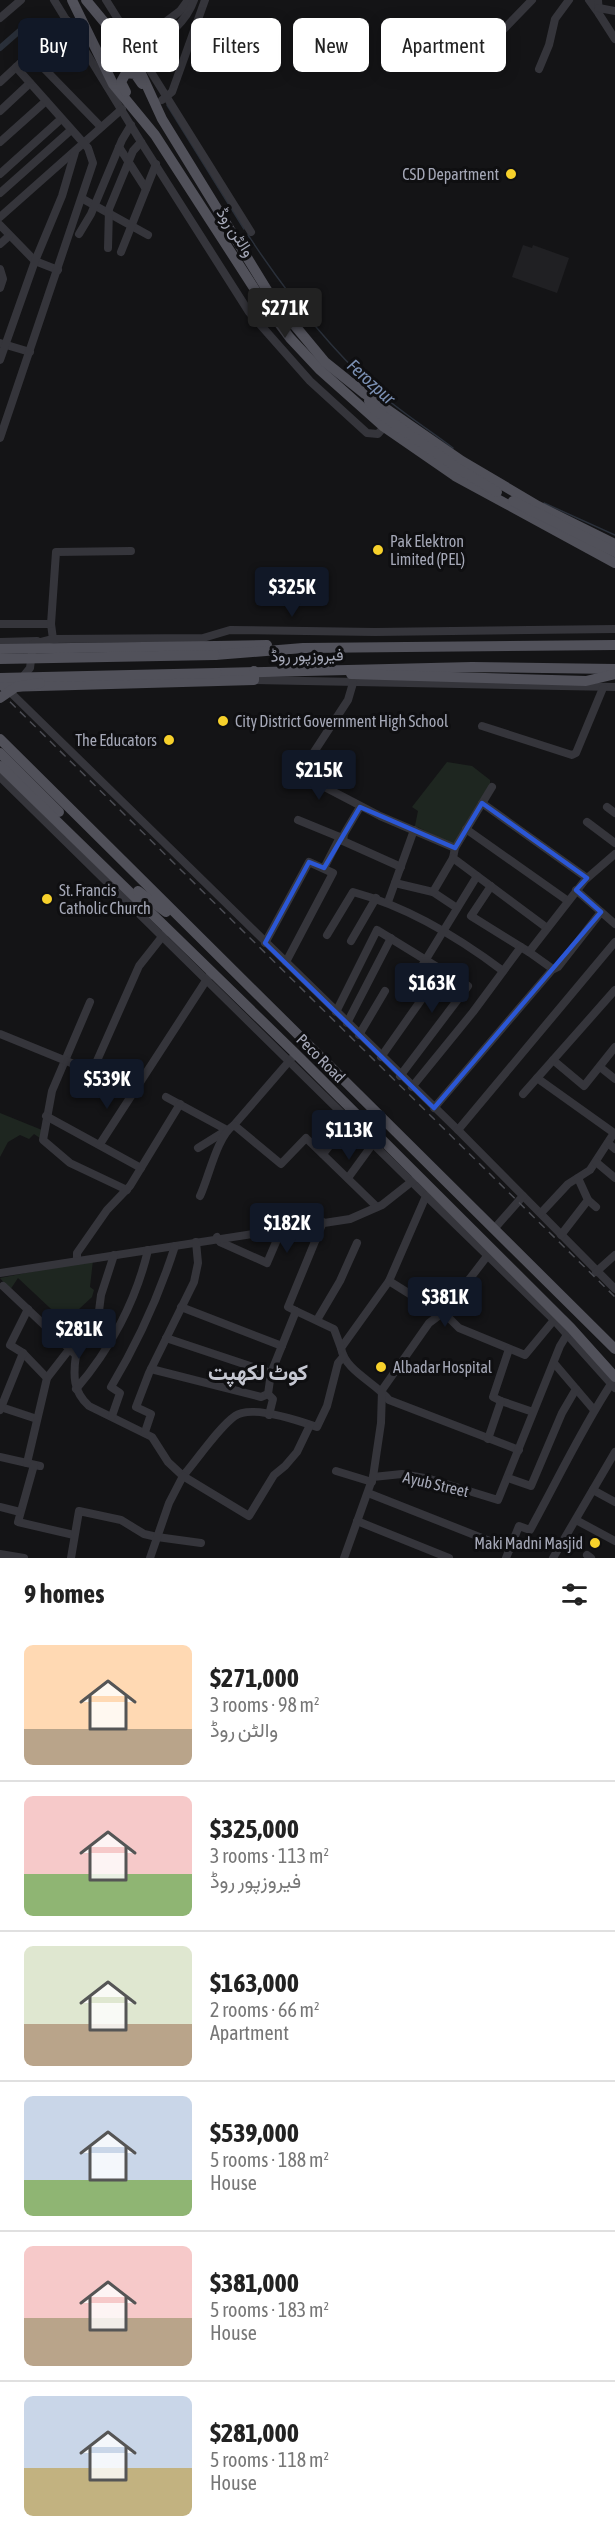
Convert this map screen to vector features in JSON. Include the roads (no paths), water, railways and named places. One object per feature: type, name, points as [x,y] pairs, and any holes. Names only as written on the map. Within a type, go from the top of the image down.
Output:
[{"type":"main road","name":"والٹن روڈ","points":[[72,0],[110,79],[144,120],[290,338],[320,370],[384,427],[455,477],[600,556],[615,568]]},
{"type":"main road","name":"والٹن روڈ","points":[[86,0],[134,58],[154,105],[272,298],[325,362],[365,394],[462,461],[538,506],[615,544]]},
{"type":"main road","points":[[81,15],[110,65],[115,67],[121,65],[124,56],[86,0]]},
{"type":"main road","points":[[144,120],[122,86],[123,75],[130,72],[135,74],[154,105]]},
{"type":"main road","points":[[365,394],[375,410],[459,469],[505,497],[615,552]]},
{"type":"main road","points":[[0,658],[303,648],[612,643]]},
{"type":"main road","points":[[0,649],[215,651]]},
{"type":"main road","points":[[324,669],[365,676],[586,681],[615,674]]},
{"type":"main road","name":"فیروزپور روڈ","points":[[1,683],[100,676],[217,673],[254,676],[324,669],[615,669]]},
{"type":"main road","points":[[0,698],[16,687],[100,676]]},
{"type":"main road","points":[[1,683],[254,676]]},
{"type":"main road","name":"Peco Road","points":[[0,739],[615,1349]]},
{"type":"main road","points":[[0,753],[129,883],[191,930]]},
{"type":"main road","name":"Peco Road","points":[[0,765],[83,852],[613,1376]]},
{"type":"main road","points":[[353,1119],[369,1105]]},
{"type":"street","points":[[0,18],[21,0]]},
{"type":"street","points":[[54,0],[66,18]]},
{"type":"street","points":[[106,0],[118,18]]},
{"type":"street","points":[[171,18],[180,11],[188,0]]},
{"type":"street","points":[[179,25],[188,16],[194,0]]},
{"type":"street","points":[[154,105],[172,92],[205,0]]},
{"type":"street","points":[[506,27],[532,0]]},
{"type":"street","points":[[539,69],[549,45],[555,19],[569,0]]},
{"type":"street","points":[[589,0],[599,7],[615,11]]},
{"type":"street","points":[[599,7],[615,39]]},
{"type":"street","points":[[89,56],[249,312],[276,346],[310,381],[368,433],[378,434],[384,427]]},
{"type":"street","points":[[0,82],[16,67],[88,148],[93,164],[83,200],[0,438]]},
{"type":"street","points":[[48,72],[101,127]]},
{"type":"street","points":[[151,72],[251,232]]},
{"type":"street","points":[[0,111],[30,83]]},
{"type":"street","points":[[0,142],[46,101]]},
{"type":"street","points":[[0,217],[122,109]]},
{"type":"street","points":[[0,174],[61,119]]},
{"type":"street","points":[[79,234],[131,125]]},
{"type":"street","points":[[0,193],[71,130]]},
{"type":"street","points":[[108,248],[109,213],[135,146],[141,142]]},
{"type":"street","points":[[119,147],[146,189]]},
{"type":"street","points":[[0,360],[3,344],[62,196],[75,152]]},
{"type":"street","points":[[121,252],[156,164]]},
{"type":"street","points":[[83,200],[148,235]]},
{"type":"street","points":[[0,225],[35,261],[58,270]]},
{"type":"street","points":[[0,244],[9,236]]},
{"type":"street","points":[[0,269],[3,277],[0,288]]},
{"type":"street","points":[[3,344],[30,352]]},
{"type":"street","points":[[53,639],[51,624],[56,552],[131,551]]},
{"type":"street","points":[[0,624],[51,624]]},
{"type":"street","points":[[0,642],[53,639],[203,638],[230,630],[375,632],[615,629]]},
{"type":"street","points":[[375,632],[376,647]]},
{"type":"street","points":[[36,641],[32,646],[30,668],[26,676],[1,683],[400,1076],[458,1130],[615,1289]]},
{"type":"street","points":[[254,676],[354,683],[615,687]]},
{"type":"street","points":[[354,683],[348,700],[312,755],[316,770],[313,781],[360,807],[455,848]]},
{"type":"street","points":[[482,726],[572,756],[576,753],[603,688]]},
{"type":"street","points":[[0,792],[3,780],[83,852]]},
{"type":"street","points":[[433,892],[453,858],[455,848],[492,787]]},
{"type":"street","points":[[482,803],[587,878]]},
{"type":"street","points":[[324,868],[360,807]]},
{"type":"street","points":[[607,807],[615,813]]},
{"type":"street","points":[[297,820],[341,837],[343,841],[401,867]]},
{"type":"street","points":[[587,822],[615,843]]},
{"type":"street","points":[[466,829],[568,901]]},
{"type":"street","points":[[388,902],[414,830]]},
{"type":"street","points":[[412,1087],[503,970],[547,928],[587,878],[615,854]]},
{"type":"street","points":[[453,858],[547,928]]},
{"type":"street","points":[[265,943],[309,862],[324,868],[333,875],[286,962]]},
{"type":"street","points":[[381,1057],[431,986],[417,974],[477,876]]},
{"type":"street","points":[[395,883],[433,892],[457,908]]},
{"type":"street","points":[[490,886],[471,916],[550,967]]},
{"type":"street","points":[[576,890],[615,924]]},
{"type":"street","points":[[327,935],[353,892],[388,902],[443,932],[503,970]]},
{"type":"street","points":[[351,941],[376,898]]},
{"type":"street","points":[[434,1107],[552,970],[558,967],[601,912]]},
{"type":"street","points":[[336,1012],[377,930],[468,987],[400,1076]]},
{"type":"street","points":[[92,1072],[139,966],[166,933]]},
{"type":"street","points":[[347,1023],[391,938]]},
{"type":"street","points":[[458,1130],[615,942]]},
{"type":"street","points":[[100,1144],[208,976]]},
{"type":"street","points":[[523,1094],[615,990]]},
{"type":"street","points":[[359,1035],[385,991]]},
{"type":"street","points":[[90,1002],[52,1091],[43,1140],[54,1151],[76,1166],[127,1190]]},
{"type":"street","points":[[0,1034],[135,1089]]},
{"type":"street","points":[[553,1060],[584,1086],[615,1047]]},
{"type":"street","points":[[198,1148],[230,1128],[292,1058]]},
{"type":"street","points":[[600,1066],[615,1079]]},
{"type":"street","points":[[537,1078],[614,1131],[611,1146],[590,1170],[556,1194],[541,1214]]},
{"type":"street","points":[[166,1097],[230,1128],[281,1164],[305,1137],[377,1207]]},
{"type":"street","points":[[77,1261],[77,1253],[107,1210],[127,1190],[180,1104]]},
{"type":"street","points":[[46,1116],[141,1168]]},
{"type":"street","points":[[323,1154],[353,1119],[372,1145],[414,1180],[426,1196],[568,1331],[508,1478],[531,1486],[562,1413],[576,1389]]},
{"type":"street","points":[[200,1196],[230,1128]]},
{"type":"street","points":[[348,1178],[372,1145]]},
{"type":"street","points":[[596,1162],[615,1178]]},
{"type":"street","points":[[578,1178],[588,1200],[596,1207]]},
{"type":"street","points":[[0,1273],[175,1246],[217,1237],[350,1219],[377,1207],[414,1180]]},
{"type":"street","points":[[150,1558],[169,1503],[183,1476],[236,1415],[249,1412],[284,1416],[317,1427],[323,1418],[342,1352],[389,1281],[426,1196]]},
{"type":"street","points":[[494,1229],[523,1196]]},
{"type":"street","points":[[561,1235],[588,1200]]},
{"type":"street","points":[[323,1222],[288,1307],[334,1329],[342,1352],[382,1390],[389,1400],[519,1450]]},
{"type":"street","points":[[217,1237],[220,1242],[267,1263],[282,1228]]},
{"type":"street","points":[[145,1432],[151,1413],[136,1407],[151,1369],[194,1282],[198,1263],[196,1242]]},
{"type":"street","points":[[317,1320],[340,1281],[357,1243]]},
{"type":"street","points":[[112,1416],[120,1393],[111,1388],[134,1349],[162,1288],[175,1246]]},
{"type":"street","points":[[76,1389],[89,1374],[124,1317],[143,1271],[148,1250]]},
{"type":"street","points":[[345,1558],[373,1480],[381,1423],[382,1390],[424,1329],[446,1312],[489,1254]]},
{"type":"street","points":[[596,1272],[615,1255]]},
{"type":"street","points":[[74,1535],[18,1522],[34,1465],[38,1419],[47,1378],[99,1311],[101,1295],[114,1256]]},
{"type":"street","points":[[389,1281],[412,1296],[446,1312],[459,1328],[525,1355],[554,1320]]},
{"type":"street","points":[[1,1288],[28,1309],[76,1355],[74,1378],[76,1389],[89,1406],[145,1432],[152,1437],[168,1462],[183,1476],[249,1516],[274,1475],[297,1452],[310,1425]]},
{"type":"street","points":[[181,1307],[282,1346]]},
{"type":"street","points":[[28,1309],[10,1345],[24,1353],[47,1378]]},
{"type":"street","points":[[268,1394],[271,1373],[296,1311]]},
{"type":"street","points":[[166,1338],[271,1373]]},
{"type":"street","points":[[509,1349],[493,1396],[533,1412]]},
{"type":"street","points":[[24,1353],[1,1408],[38,1419]]},
{"type":"street","points":[[554,1363],[594,1410]]},
{"type":"street","points":[[151,1369],[261,1397],[268,1394]]},
{"type":"street","points":[[506,1558],[519,1526],[530,1530],[613,1376]]},
{"type":"street","points":[[268,1394],[273,1399],[269,1415]]},
{"type":"street","points":[[488,1439],[501,1401]]},
{"type":"street","points":[[553,1558],[615,1452]]},
{"type":"street","points":[[0,1457],[34,1465]]},
{"type":"street","name":"Ayub Street","points":[[336,1471],[373,1480],[411,1476],[498,1500],[508,1478]]},
{"type":"street","points":[[593,1490],[615,1502]]},
{"type":"street","points":[[368,1493],[510,1549]]},
{"type":"street","points":[[0,1507],[20,1512]]},
{"type":"street","points":[[71,1558],[78,1511],[121,1520],[144,1534],[201,1543]]},
{"type":"street","points":[[576,1520],[615,1541]]},
{"type":"street","points":[[357,1521],[449,1558]]},
{"type":"street","points":[[0,1554],[24,1558]]},
{"type":"waterway","points":[[0,48],[18,32]]},
{"type":"waterway","name":"Ferozpur","points":[[167,105],[244,229]]},
{"type":"waterway","name":"Ferozpur","points":[[248,235],[291,296],[355,370],[402,411],[453,448]]},
{"type":"waterway","name":"Ferozpur","points":[[544,503],[615,535]]},
{"type":"railway","points":[[0,692],[615,1297]]},
{"type":"place","name":"CSD Department","points":[[511,174]]},
{"type":"place","name":"Pak Elektron Limited (PEL)","points":[[378,550]]},
{"type":"place","name":"City District Government High School","points":[[223,721]]},
{"type":"place","name":"The Educators","points":[[169,740]]},
{"type":"place","name":"St. Francis Catholic Church","points":[[47,899]]},
{"type":"place","name":"Albadar Hospital","points":[[381,1367]]},
{"type":"place","name":"Maki Madni Masjid","points":[[595,1543]]},
{"type":"district","name":"کوٹ لکھپت","points":[[258,1372]]}]
